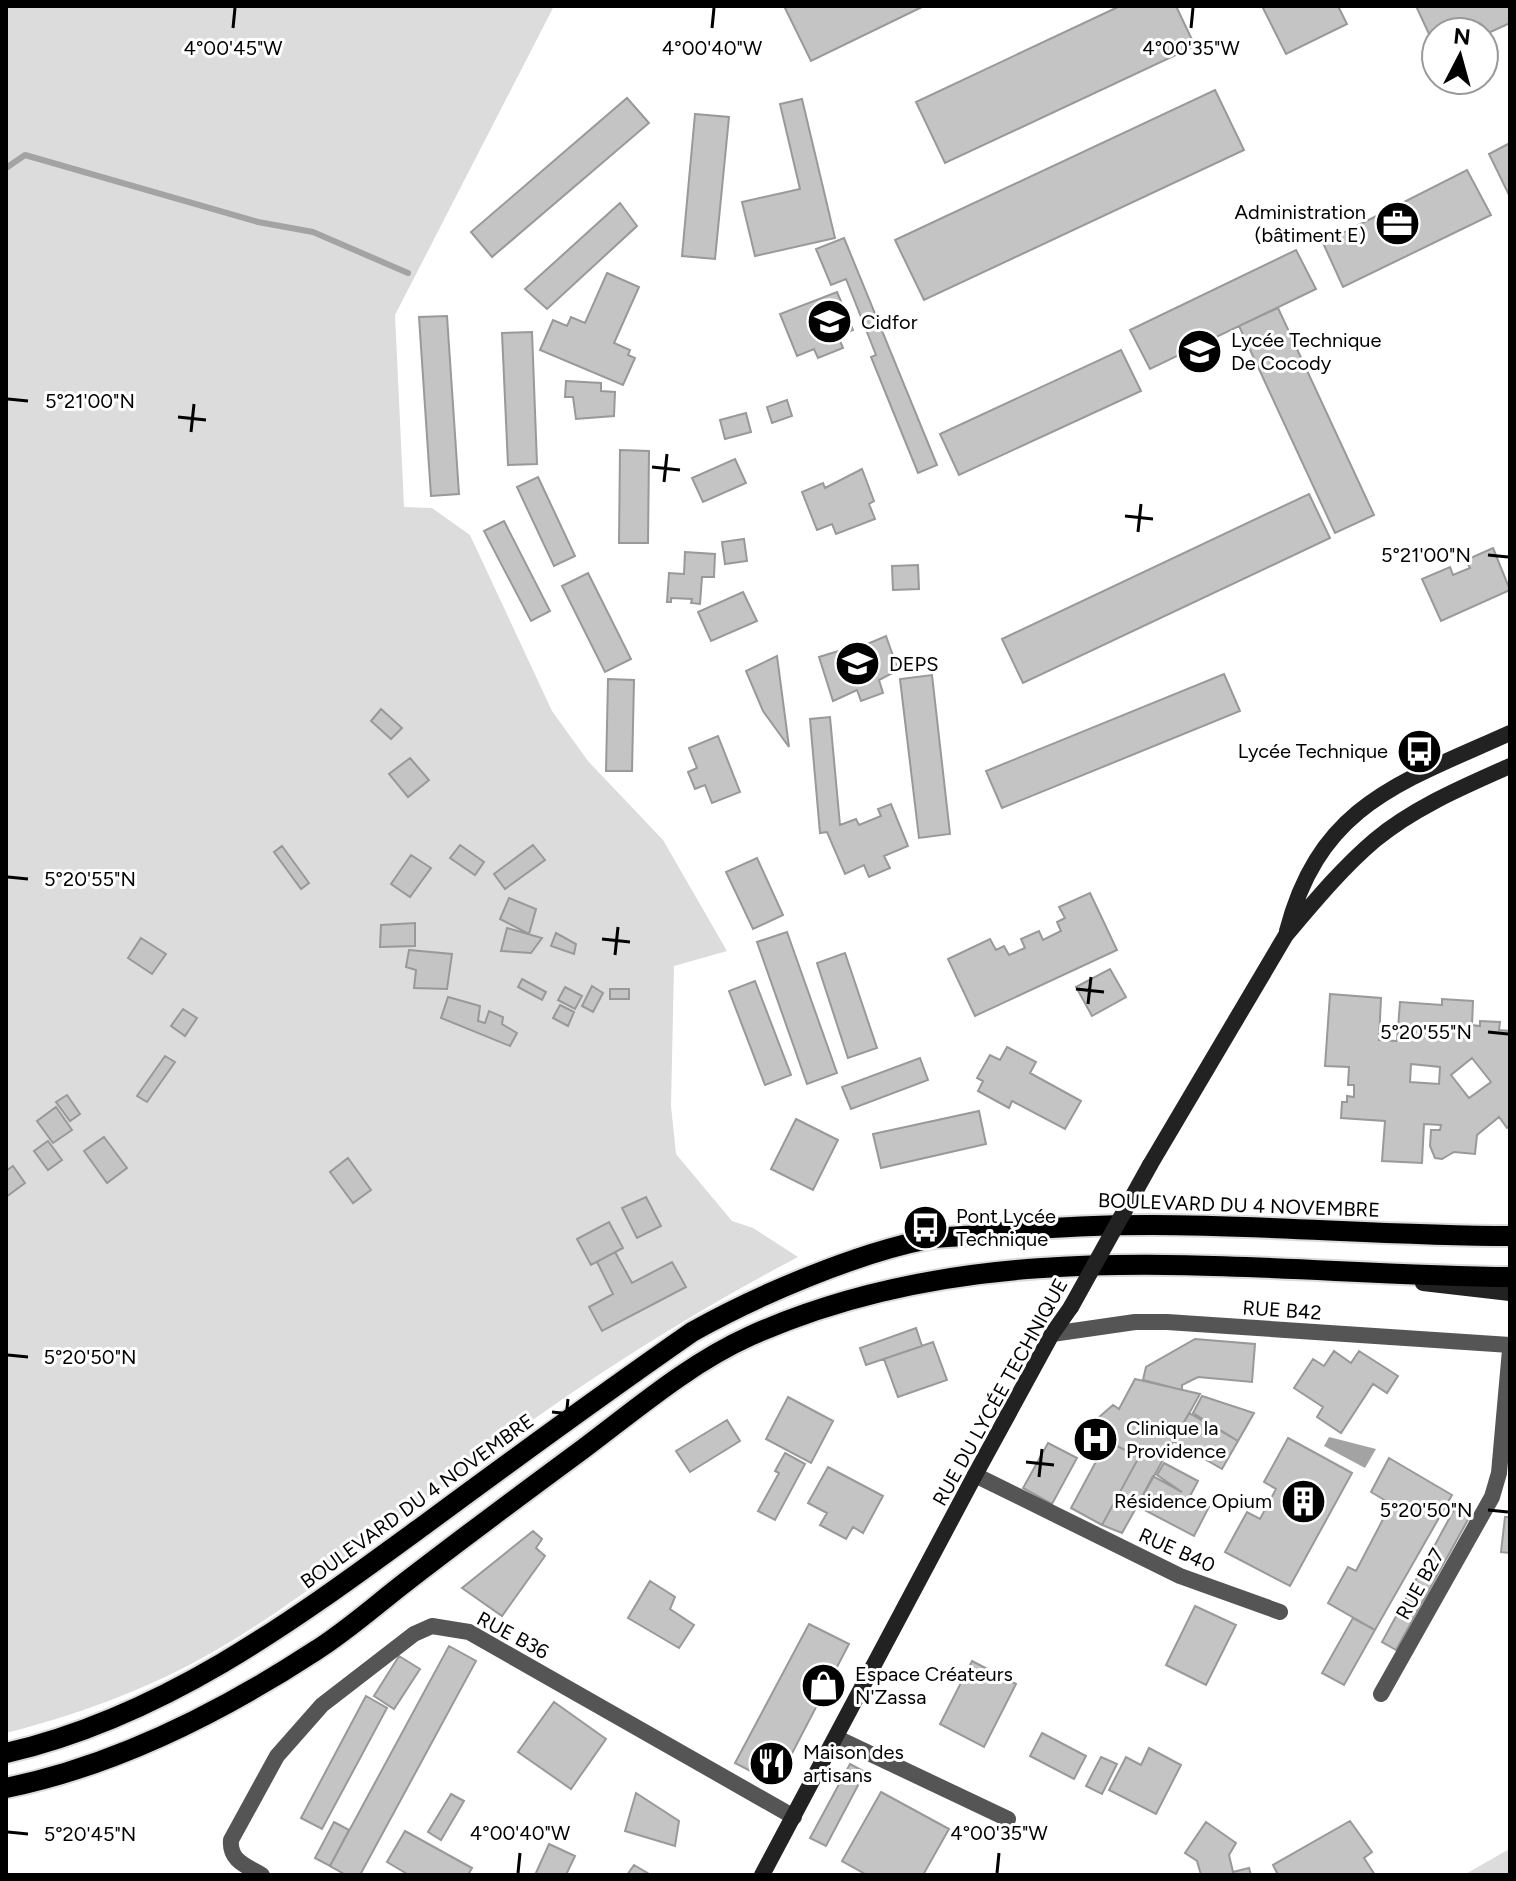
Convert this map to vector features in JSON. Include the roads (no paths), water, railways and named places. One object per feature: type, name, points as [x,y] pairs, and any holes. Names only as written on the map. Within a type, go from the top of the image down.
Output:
[{"type":"main road","name":"BOULEVARD DU 4 NOVEMBRE","points":[[6,1753],[67,1737],[140,1707],[208,1673],[291,1623],[692,1332],[736,1307],[811,1277],[929,1239],[1057,1225],[1161,1223],[1335,1232],[1510,1236]]},
{"type":"main road","points":[[6,1788],[78,1767],[155,1738],[316,1651],[501,1509],[709,1357],[820,1307],[876,1290],[958,1275],[1053,1265],[1158,1264],[1510,1277]]},
{"type":"street","points":[[1286,935],[1296,894],[1330,838],[1343,823],[1392,787],[1510,733]]},
{"type":"street","points":[[1286,935],[1377,839],[1454,791],[1510,766]]},
{"type":"street","name":"RUE DU LYCÉE TECHNIQUE","points":[[762,1875],[1052,1334],[1071,1307],[1150,1165],[1286,935]]},
{"type":"street","points":[[1334,1272],[1510,1293]]},
{"type":"street","name":"RUE B42","points":[[1052,1334],[1135,1322],[1167,1322],[1510,1348]]},
{"type":"street","name":"RUE B27","points":[[1381,1694],[1492,1497],[1499,1473],[1510,1348]]},
{"type":"street","name":"RUE B40","points":[[975,1475],[1180,1576],[1280,1612]]},
{"type":"street","name":"RUE B36","points":[[262,1875],[236,1860],[230,1851],[231,1840],[277,1756],[322,1705],[414,1634],[432,1626],[469,1632],[794,1817]]},
{"type":"street","points":[[837,1738],[1008,1819]]},
{"type":"waterway","points":[[6,168],[25,155],[258,222],[313,232],[408,273]]},
{"type":"place","name":"Administration (bâtiment E)","points":[[1397,223]]},
{"type":"place","name":"Cidfor","points":[[830,322]]},
{"type":"place","name":"Lycée Technique De Cocody","points":[[1200,352]]},
{"type":"place","name":"DEPS","points":[[858,664]]},
{"type":"place","name":"Lycée Technique","points":[[1419,751]]},
{"type":"place","name":"Pont Lycée Technique","points":[[925,1227]]},
{"type":"place","name":"Clinique la Providence","points":[[1095,1439]]},
{"type":"place","name":"Résidence Opium","points":[[1303,1501]]},
{"type":"place","name":"Espace Créateurs N'Zassa","points":[[824,1686]]},
{"type":"place","name":"Maison des artisans","points":[[772,1763]]}]
